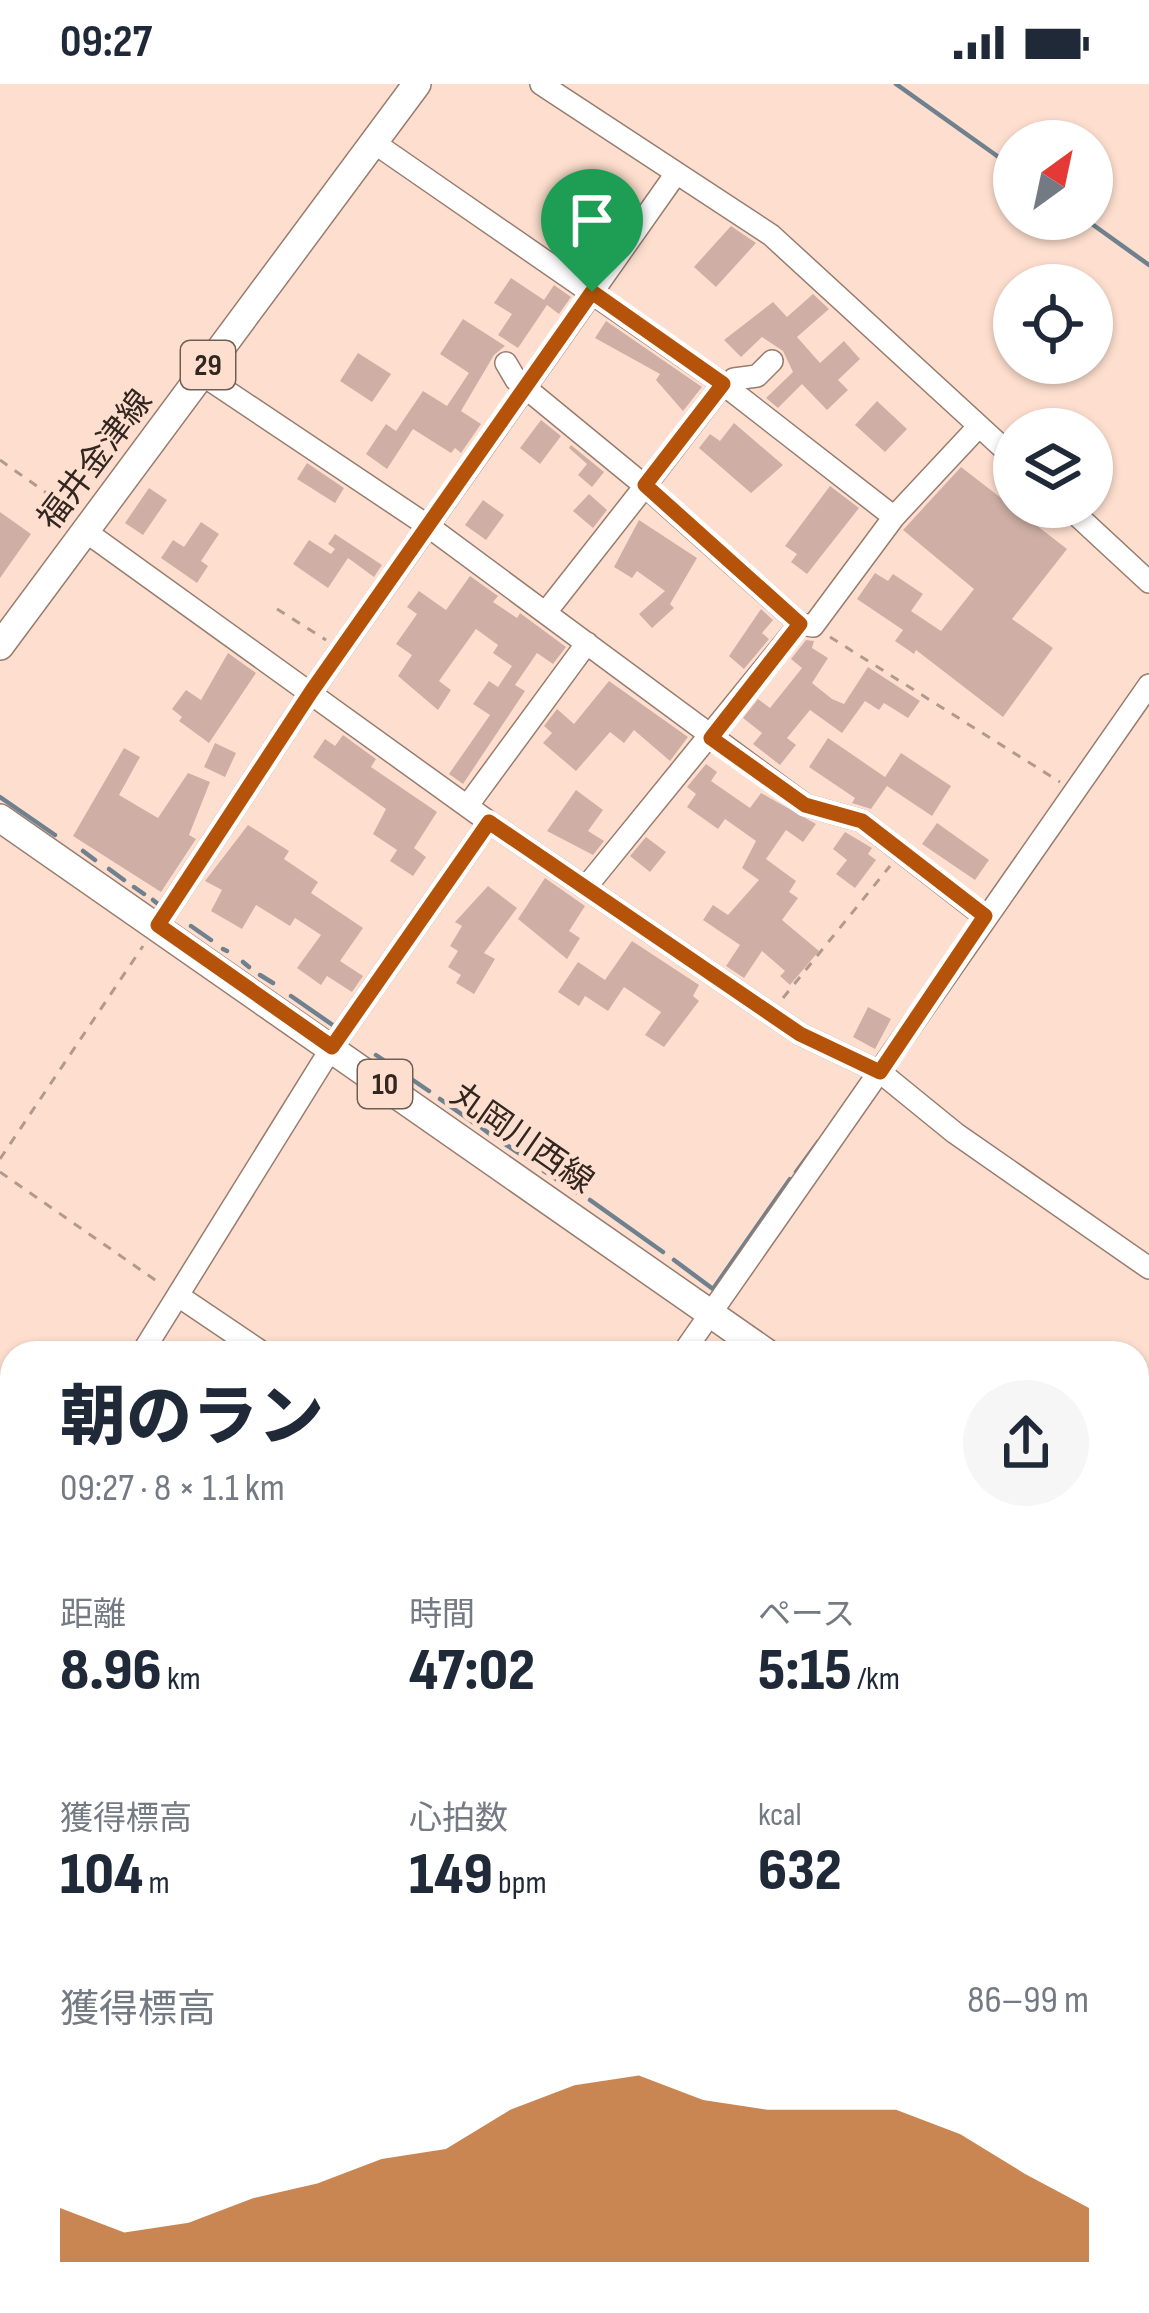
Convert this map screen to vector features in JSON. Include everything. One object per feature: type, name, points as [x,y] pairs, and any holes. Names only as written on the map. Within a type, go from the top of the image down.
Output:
[{"type":"main road","name":"福井金津線","points":[[0,646],[417,84]]},
{"type":"main road","name":"丸岡川西線","points":[[0,818],[750,1341]]},
{"type":"street","points":[[541,84],[771,235],[993,438]]},
{"type":"street","points":[[373,142],[726,386],[894,518]]},
{"type":"street","points":[[158,925],[311,692],[674,175]]},
{"type":"street","points":[[546,612],[726,386],[734,379],[757,376],[772,361]]},
{"type":"street","points":[[506,363],[516,380],[806,625]]},
{"type":"street","points":[[201,374],[428,526],[805,805],[862,821],[985,916]]},
{"type":"street","points":[[586,887],[894,518],[980,426]]},
{"type":"street","points":[[1090,528],[1149,583]]},
{"type":"street","points":[[85,531],[489,822],[800,1034],[880,1072],[955,1133],[1149,1268]]},
{"type":"street","points":[[468,805],[587,644]]},
{"type":"street","points":[[691,1341],[1149,685]]},
{"type":"street","points":[[150,1341],[332,1047],[489,822]]},
{"type":"street","points":[[180,1298],[245,1341]]},
{"type":"path","points":[[0,460],[72,511],[85,531]]},
{"type":"path","points":[[277,609],[342,650]]},
{"type":"path","points":[[806,625],[1074,791]]},
{"type":"path","points":[[770,1013],[902,850]]},
{"type":"path","points":[[0,1159],[158,925]]},
{"type":"path","points":[[0,1172],[180,1298]]},
{"type":"building","points":[[731,226],[756,243],[716,287],[694,267]]},
{"type":"building","points":[[511,278],[544,300],[554,285],[571,297],[559,314],[547,305],[518,348],[498,335],[512,314],[494,303]]},
{"type":"building","points":[[813,294],[829,309],[797,337],[820,363],[844,341],[860,359],[838,380],[848,390],[827,410],[802,384],[778,408],[766,398],[793,372],[783,351],[762,337],[741,357],[724,340],[773,302],[787,317]]},
{"type":"building","points":[[463,319],[505,346],[494,355],[461,411],[481,424],[461,453],[455,448],[451,453],[413,429],[387,469],[366,454],[386,424],[396,431],[423,391],[447,406],[469,373],[440,354]]},
{"type":"building","points":[[606,321],[702,387],[683,411],[656,380],[660,374],[595,338]]},
{"type":"building","points":[[358,353],[391,374],[372,402],[340,381]]},
{"type":"building","points":[[877,401],[907,429],[885,452],[855,425]]},
{"type":"building","points":[[541,420],[561,436],[540,464],[520,448]]},
{"type":"building","points":[[734,423],[783,465],[751,493],[699,448],[710,434],[720,441]]},
{"type":"building","points":[[571,445],[604,472],[592,487],[578,475],[587,464]]},
{"type":"building","points":[[307,463],[344,488],[335,503],[297,479]]},
{"type":"building","points":[[961,467],[993,492],[993,528],[1040,528],[1067,549],[1012,619],[1053,648],[1003,717],[916,650],[914,654],[895,641],[903,630],[857,599],[875,573],[888,581],[893,574],[923,594],[911,611],[941,631],[974,589],[903,530]]},
{"type":"building","points":[[830,486],[859,508],[807,574],[791,562],[797,554],[785,546]]},
{"type":"building","points":[[149,488],[167,500],[143,535],[125,523]]},
{"type":"building","points":[[589,494],[607,510],[593,528],[573,511]]},
{"type":"building","points":[[483,500],[504,515],[486,540],[465,525]]},
{"type":"building","points":[[0,512],[31,534],[0,578]]},
{"type":"building","points":[[639,520],[697,558],[670,604],[674,608],[652,628],[639,614],[665,591],[637,571],[632,578],[614,567]]},
{"type":"building","points":[[201,522],[219,534],[201,561],[208,566],[197,583],[161,558],[173,540],[184,547]]},
{"type":"building","points":[[335,534],[382,565],[374,577],[348,558],[328,588],[293,564],[309,540],[331,554],[335,549],[328,544]]},
{"type":"building","points":[[470,576],[498,596],[493,602],[517,618],[520,613],[566,647],[553,664],[537,653],[515,685],[525,691],[463,784],[449,774],[490,715],[473,704],[489,681],[498,687],[512,666],[493,653],[498,645],[476,629],[439,681],[451,690],[438,710],[398,676],[412,655],[396,644],[417,614],[407,607],[419,591],[446,610]]},
{"type":"building","points":[[761,609],[773,620],[762,633],[769,639],[744,669],[729,656]]},
{"type":"building","points":[[806,640],[814,641],[812,648],[828,658],[812,683],[832,699],[844,704],[868,667],[920,701],[908,718],[884,703],[879,710],[865,701],[842,733],[810,710],[787,738],[796,745],[780,765],[753,744],[762,733],[743,718],[758,699],[770,708],[802,668],[791,659]]},
{"type":"building","points":[[228,653],[256,673],[209,743],[179,721],[182,717],[172,709],[186,690],[201,700]]},
{"type":"building","points":[[609,681],[688,737],[670,761],[634,730],[624,743],[610,732],[576,771],[543,743],[552,733],[544,726],[557,709],[574,724]]},
{"type":"building","points":[[343,735],[376,759],[371,767],[437,812],[414,848],[426,857],[413,876],[390,861],[397,850],[373,834],[386,809],[313,757],[325,739],[335,746]]},
{"type":"building","points":[[828,738],[885,777],[901,753],[951,786],[932,816],[887,786],[871,809],[852,803],[855,798],[809,767]]},
{"type":"building","points":[[215,743],[236,753],[225,777],[204,767]]},
{"type":"building","points":[[124,748],[140,757],[119,795],[158,818],[188,773],[210,782],[189,835],[196,839],[161,892],[73,836]]},
{"type":"building","points":[[706,764],[717,772],[711,781],[750,808],[761,793],[816,824],[803,842],[786,830],[766,859],[796,881],[789,892],[798,898],[782,920],[819,951],[790,985],[780,976],[785,971],[762,951],[744,978],[726,966],[740,945],[703,920],[713,905],[728,915],[759,880],[742,868],[756,841],[725,819],[718,829],[687,807],[696,794],[687,787]]},
{"type":"building","points":[[576,790],[603,810],[588,831],[604,841],[593,855],[547,831]]},
{"type":"building","points":[[937,823],[989,860],[975,880],[922,844]]},
{"type":"building","points":[[248,825],[289,851],[284,859],[318,882],[311,893],[363,928],[340,961],[363,976],[352,992],[327,976],[321,985],[297,968],[321,935],[295,918],[290,926],[256,905],[242,929],[211,911],[222,890],[205,881]]},
{"type":"building","points":[[845,832],[872,848],[868,854],[876,860],[855,888],[836,874],[847,860],[833,849]]},
{"type":"building","points":[[646,837],[666,852],[650,872],[630,856]]},
{"type":"building","points":[[545,878],[585,906],[569,931],[580,938],[567,959],[518,919]]},
{"type":"building","points":[[488,886],[517,908],[484,953],[495,959],[474,994],[456,983],[461,975],[448,967],[458,951],[450,946],[462,926],[455,922]]},
{"type":"building","points":[[632,941],[699,985],[693,996],[699,1001],[664,1047],[645,1035],[661,1012],[624,987],[608,1011],[585,996],[579,1006],[558,992],[578,962],[605,980]]},
{"type":"building","points":[[868,1007],[891,1019],[875,1049],[853,1037]]},
{"type":"waterway","points":[[896,84],[993,153]]},
{"type":"waterway","points":[[1113,239],[1149,265]]},
{"type":"waterway","points":[[0,797],[55,835]]},
{"type":"waterway","points":[[83,851],[95,860]]},
{"type":"waterway","points":[[109,869],[124,880]]},
{"type":"waterway","points":[[134,887],[144,894]]},
{"type":"waterway","points":[[153,900],[158,904]]},
{"type":"waterway","points":[[191,926],[211,940]]},
{"type":"waterway","points":[[223,949],[227,951]]},
{"type":"waterway","points":[[243,962],[249,967]]},
{"type":"waterway","points":[[260,975],[273,983]]},
{"type":"waterway","points":[[291,996],[337,1028]]},
{"type":"waterway","points":[[376,1055],[429,1091]]},
{"type":"waterway","points":[[440,1099],[474,1123]]},
{"type":"waterway","points":[[482,1128],[495,1138]]},
{"type":"waterway","points":[[796,1172],[818,1142]]},
{"type":"waterway","points":[[505,1144],[534,1163]]},
{"type":"waterway","points":[[544,1171],[578,1193]]},
{"type":"waterway","points":[[674,1260],[713,1289],[790,1179]]},
{"type":"waterway","points":[[590,1200],[663,1252]]},
{"type":"route","points":[[592,292],[723,384],[645,485],[800,624],[711,738],[805,805],[862,821],[985,916],[880,1072],[800,1034],[489,822],[332,1047],[158,925],[311,692],[592,292]]}]
